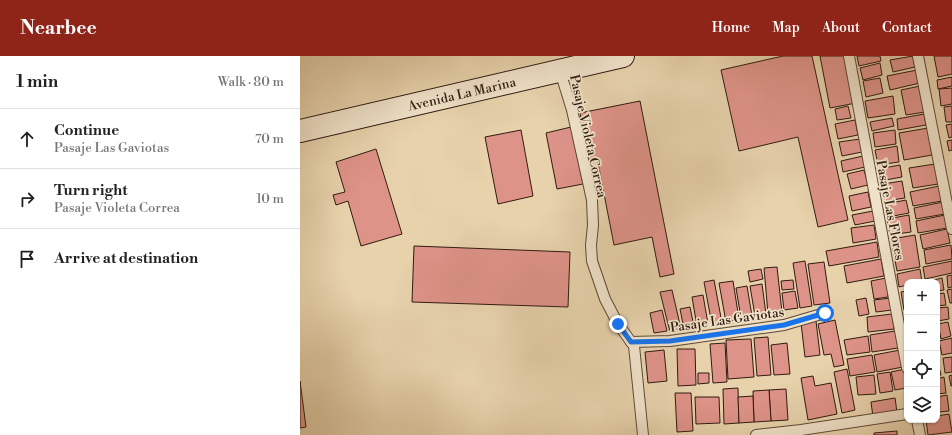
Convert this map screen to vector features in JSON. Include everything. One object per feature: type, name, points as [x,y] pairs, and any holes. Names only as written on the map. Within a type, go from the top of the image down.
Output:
[{"type":"main road","name":"Avenida La Marina","points":[[300,131],[622,56]]},
{"type":"lane","name":"Pasaje Las Flores","points":[[849,56],[904,352]]},
{"type":"lane","points":[[918,56],[952,229]]},
{"type":"lane","name":"Pasaje Violeta Correa","points":[[560,71],[572,110],[592,200],[592,261],[605,299],[618,324],[634,346],[643,435]]},
{"type":"lane","name":"Pasaje Las Gaviotas","points":[[631,342],[670,341],[784,325],[825,313]]},
{"type":"lane","points":[[756,435],[904,414]]},
{"type":"lane","points":[[918,423],[920,435]]},
{"type":"building","points":[[783,56],[812,56],[848,220],[818,227],[798,137],[739,151],[721,70]]},
{"type":"building","points":[[820,56],[847,56],[856,103],[830,108]]},
{"type":"building","points":[[857,56],[880,56],[881,61],[859,66]]},
{"type":"building","points":[[913,56],[915,67],[893,72],[890,60]]},
{"type":"building","points":[[934,56],[952,56],[952,74],[938,77]]},
{"type":"building","points":[[880,63],[882,75],[863,80],[860,68]]},
{"type":"building","points":[[917,70],[920,83],[890,90],[887,76]]},
{"type":"building","points":[[952,77],[952,86],[938,89],[937,80]]},
{"type":"building","points":[[880,78],[883,93],[866,97],[863,81]]},
{"type":"building","points":[[920,86],[925,112],[906,115],[901,90]]},
{"type":"building","points":[[952,88],[952,104],[941,106],[939,89]]},
{"type":"building","points":[[893,96],[895,114],[868,118],[865,101]]},
{"type":"building","points":[[640,101],[674,274],[660,277],[652,237],[614,245],[597,158],[589,160],[580,113]]},
{"type":"building","points":[[848,106],[851,118],[837,120],[835,109]]},
{"type":"building","points":[[952,106],[952,122],[946,122],[944,107]]},
{"type":"building","points":[[924,114],[926,125],[898,130],[897,119]]},
{"type":"building","points":[[892,118],[894,126],[872,131],[870,122]]},
{"type":"building","points":[[855,120],[858,135],[838,139],[835,124]]},
{"type":"building","points":[[952,124],[952,137],[949,138],[946,125]]},
{"type":"building","points":[[571,127],[583,184],[557,189],[546,133]]},
{"type":"building","points":[[928,128],[932,155],[904,160],[899,133]]},
{"type":"building","points":[[521,130],[533,196],[498,204],[485,137]]},
{"type":"building","points":[[895,130],[896,144],[875,147],[873,133]]},
{"type":"building","points":[[860,139],[862,152],[842,156],[839,142]]},
{"type":"building","points":[[952,140],[952,150],[949,151],[947,141]]},
{"type":"building","points":[[897,146],[899,162],[878,165],[875,150]]},
{"type":"building","points":[[376,149],[402,234],[361,246],[348,201],[336,205],[333,195],[345,192],[336,162]]},
{"type":"building","points":[[863,156],[865,167],[843,172],[841,161]]},
{"type":"building","points":[[935,164],[938,184],[913,188],[909,168]]},
{"type":"building","points":[[900,165],[902,177],[880,181],[878,169]]},
{"type":"building","points":[[864,170],[868,185],[851,189],[847,174]]},
{"type":"building","points":[[902,181],[905,198],[885,201],[883,184]]},
{"type":"building","points":[[939,186],[942,201],[913,206],[910,192]]},
{"type":"building","points":[[868,192],[871,207],[852,211],[849,196]]},
{"type":"building","points":[[906,200],[909,213],[888,217],[886,204]]},
{"type":"building","points":[[943,202],[945,214],[916,219],[914,208]]},
{"type":"building","points":[[873,211],[875,221],[855,225],[852,215]]},
{"type":"building","points":[[909,215],[911,232],[890,235],[887,219]]},
{"type":"building","points":[[945,215],[947,228],[918,233],[916,221]]},
{"type":"building","points":[[874,225],[876,239],[853,243],[851,228]]},
{"type":"building","points":[[947,229],[950,243],[923,249],[920,235]]},
{"type":"building","points":[[915,235],[920,267],[897,271],[891,239]]},
{"type":"building","points":[[877,242],[879,257],[829,266],[826,251]]},
{"type":"building","points":[[951,245],[952,259],[926,264],[924,250]]},
{"type":"building","points":[[414,246],[570,252],[568,307],[412,302]]},
{"type":"building","points":[[881,259],[884,276],[847,283],[844,266]]},
{"type":"building","points":[[805,261],[812,306],[800,308],[793,263]]},
{"type":"building","points":[[952,261],[952,273],[925,279],[923,267]]},
{"type":"building","points":[[824,262],[830,303],[814,305],[808,264]]},
{"type":"building","points":[[777,267],[782,312],[768,314],[764,268]]},
{"type":"building","points":[[761,269],[763,279],[750,282],[748,271]]},
{"type":"building","points":[[920,269],[922,279],[904,279],[904,286],[899,287],[897,274]]},
{"type":"building","points":[[952,275],[952,287],[948,288],[947,276]]},
{"type":"building","points":[[886,278],[888,297],[874,299],[871,281]]},
{"type":"building","points":[[942,278],[944,290],[940,291],[940,279],[938,279]]},
{"type":"building","points":[[714,280],[722,323],[712,325],[704,282]]},
{"type":"building","points":[[793,280],[794,289],[782,290],[781,281]]},
{"type":"building","points":[[733,281],[739,319],[726,322],[719,283]]},
{"type":"building","points":[[762,284],[766,314],[755,316],[750,286]]},
{"type":"building","points":[[747,286],[752,316],[741,318],[736,288]]},
{"type":"building","points":[[952,289],[952,303],[950,303],[947,290]]},
{"type":"building","points":[[672,290],[681,329],[670,332],[660,292]]},
{"type":"building","points":[[795,291],[798,308],[784,310],[782,293]]},
{"type":"building","points":[[901,292],[904,292],[904,310]]},
{"type":"building","points":[[944,293],[946,305],[940,306],[940,294]]},
{"type":"building","points":[[703,295],[708,324],[697,326],[692,297]]},
{"type":"building","points":[[866,298],[869,314],[859,316],[856,300]]},
{"type":"building","points":[[891,298],[892,310],[876,312],[874,300]]},
{"type":"building","points":[[690,307],[694,327],[684,329],[680,309]]},
{"type":"building","points":[[948,307],[949,319],[940,321],[940,308]]},
{"type":"building","points":[[662,310],[667,331],[654,333],[650,313]]},
{"type":"building","points":[[892,314],[894,329],[868,332],[867,317]]},
{"type":"building","points":[[835,320],[844,365],[834,367],[831,354],[824,355],[818,324]]},
{"type":"building","points":[[816,321],[820,355],[805,357],[801,323]]},
{"type":"building","points":[[948,322],[951,336],[941,339],[940,324]]},
{"type":"building","points":[[895,331],[898,348],[872,352],[870,335]]},
{"type":"building","points":[[868,336],[870,352],[847,355],[844,340]]},
{"type":"building","points":[[768,337],[771,375],[757,376],[754,338]]},
{"type":"building","points":[[952,338],[952,353],[942,355],[940,341]]},
{"type":"building","points":[[751,339],[754,377],[728,379],[726,340]]},
{"type":"building","points":[[725,343],[727,382],[713,383],[710,344]]},
{"type":"building","points":[[787,343],[790,374],[774,375],[771,345]]},
{"type":"building","points":[[677,349],[695,349],[696,385],[678,386]]},
{"type":"building","points":[[664,350],[667,381],[648,383],[645,352]]},
{"type":"building","points":[[900,350],[903,367],[877,372],[874,355]]},
{"type":"building","points":[[872,355],[875,372],[850,376],[847,359]]},
{"type":"building","points":[[952,357],[952,372],[945,373],[943,358]]},
{"type":"building","points":[[847,369],[855,410],[842,413],[834,372]]},
{"type":"building","points":[[904,369],[904,388],[895,390],[891,372]]},
{"type":"building","points":[[890,372],[893,391],[880,393],[877,374]]},
{"type":"building","points":[[698,373],[709,373],[709,383],[698,384]]},
{"type":"building","points":[[874,375],[876,394],[858,395],[856,377]]},
{"type":"building","points":[[952,375],[952,386],[951,386],[949,376]]},
{"type":"building","points":[[813,376],[815,386],[831,383],[837,414],[808,420],[801,378]]},
{"type":"building","points":[[944,377],[946,393],[940,394],[940,378]]},
{"type":"building","points":[[300,381],[306,427],[300,428]]},
{"type":"building","points":[[738,388],[739,423],[724,424],[723,389]]},
{"type":"building","points":[[786,389],[788,420],[771,421],[769,390]]},
{"type":"building","points":[[769,390],[771,421],[754,422],[753,391]]},
{"type":"building","points":[[675,393],[691,393],[693,431],[677,432]]},
{"type":"building","points":[[947,395],[949,411],[940,412],[940,396]]},
{"type":"building","points":[[753,396],[754,422],[739,423],[738,397]]},
{"type":"building","points":[[695,397],[719,397],[720,423],[696,424]]},
{"type":"building","points":[[895,398],[897,412],[873,417],[871,402]]},
{"type":"building","points":[[949,414],[952,432],[928,435],[926,423],[940,423],[940,416]]},
{"type":"building","points":[[897,431],[897,435],[874,435],[874,433]]},
{"type":"route","points":[[618,324],[631,342],[670,341],[784,325],[825,313]]}]
